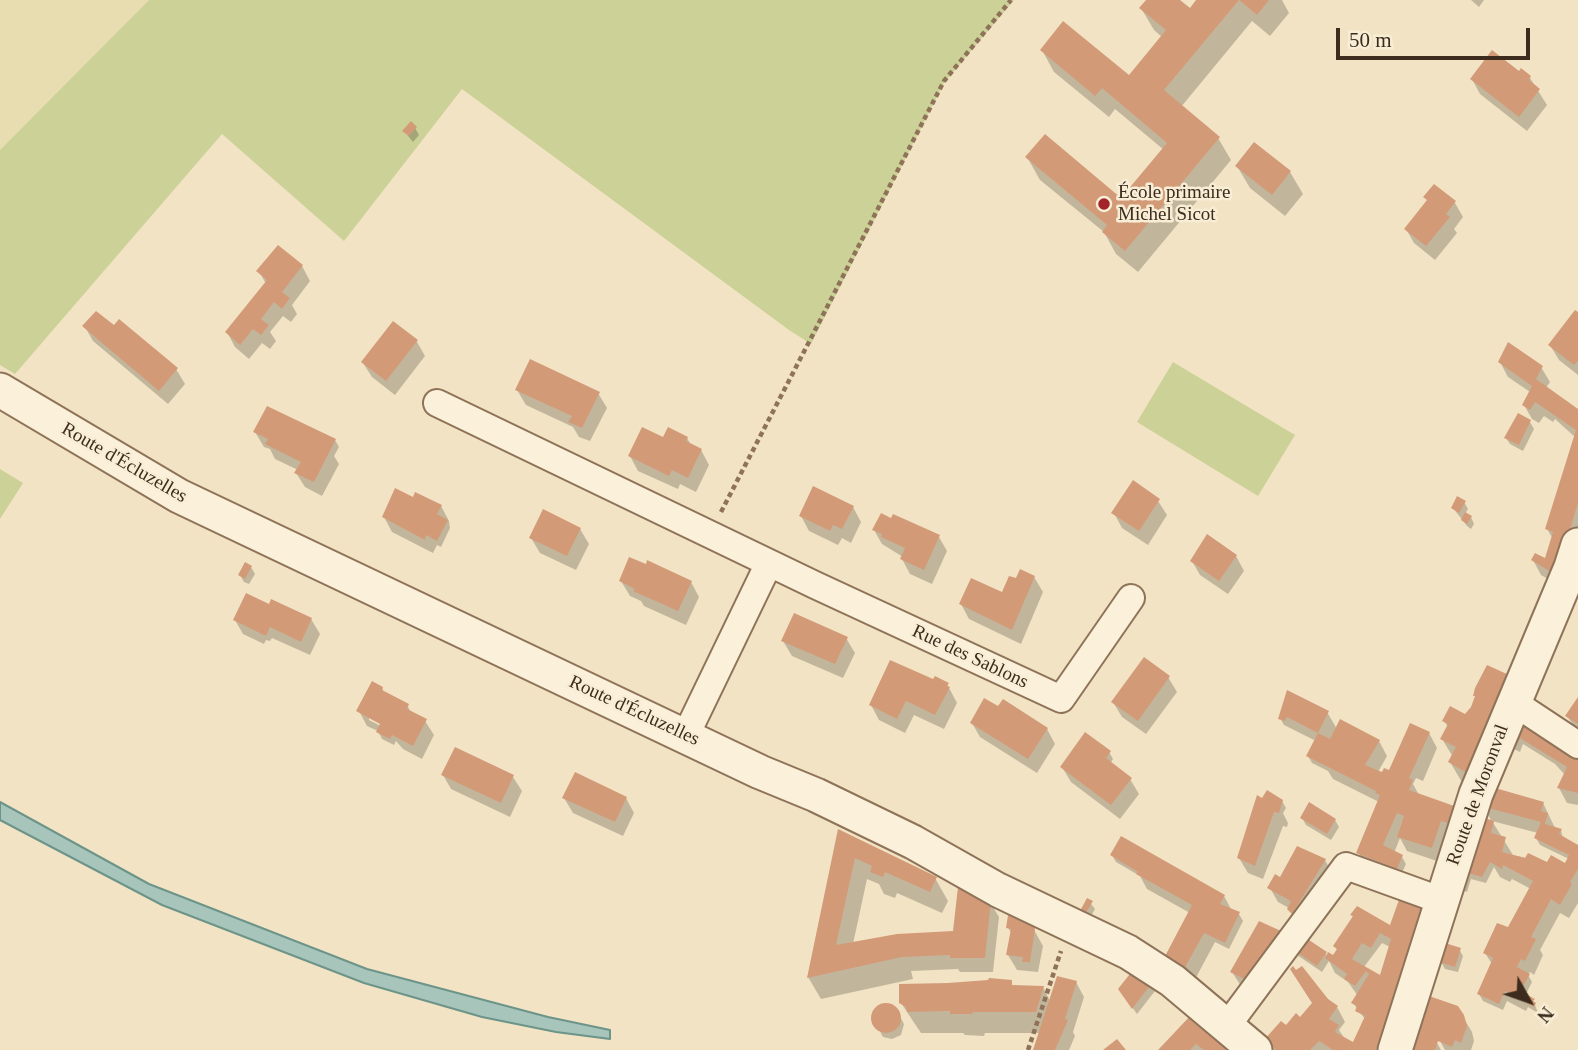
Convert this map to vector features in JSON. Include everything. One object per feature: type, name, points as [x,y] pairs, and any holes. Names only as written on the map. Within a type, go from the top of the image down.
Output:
[{"type":"street","name":"Route d'Écluzelles","points":[[0,390],[179,496],[901,836],[998,890],[1128,952],[1172,981],[1255,1050]]},
{"type":"street","name":"Rue des Sablons","points":[[437,403],[769,563],[1061,699],[1130,598]]},
{"type":"street","name":"Route de Moronval","points":[[1395,1050],[1440,900],[1476,794],[1578,545]]},
{"type":"street","points":[[686,735],[769,563]]},
{"type":"street","points":[[1513,702],[1578,745]]},
{"type":"street","points":[[1227,1026],[1346,866],[1440,900]]},
{"type":"path","points":[[710,534],[944,80],[1011,0]]},
{"type":"path","points":[[1028,1050],[1060,953]]},
{"type":"shaded area","points":[[0,0],[149,0],[0,150]]},
{"type":"green space","points":[[149,0],[1014,0],[944,83],[811,344],[462,89],[344,241],[222,134],[15,374],[0,365],[0,150]]},
{"type":"green space","points":[[1173,362],[1295,435],[1258,496],[1137,422]]},
{"type":"green space","points":[[0,469],[23,483],[0,519]]},
{"type":"water","points":[[0,802],[149,884],[367,969],[548,1017],[610,1030],[610,1039],[556,1032],[482,1017],[364,983],[162,905],[0,820]]},
{"type":"building","points":[[1146,0],[1180,0],[1190,8],[1196,0],[1239,0],[1164,90],[1220,137],[1125,251],[1102,232],[1107,225],[1025,157],[1045,134],[1121,198],[1167,143],[1102,88],[1095,96],[1040,50],[1063,21],[1129,75],[1166,30],[1139,8]]},
{"type":"building","points":[[1239,0],[1269,0],[1257,15]]},
{"type":"building","points":[[1492,50],[1519,71],[1521,68],[1531,76],[1529,80],[1540,89],[1519,117],[1470,79]]},
{"type":"building","points":[[411,121],[417,127],[409,136],[402,131]]},
{"type":"building","points":[[1254,142],[1291,171],[1272,195],[1235,166]]},
{"type":"building","points":[[1434,184],[1456,201],[1446,214],[1450,217],[1426,246],[1404,229],[1427,200],[1423,197]]},
{"type":"building","points":[[278,245],[303,265],[282,292],[290,298],[282,309],[274,302],[261,319],[269,325],[261,335],[253,329],[240,345],[225,332],[267,280],[256,271]]},
{"type":"building","points":[[1575,310],[1578,312],[1578,361],[1574,365],[1548,345]]},
{"type":"building","points":[[96,311],[114,325],[119,319],[178,368],[159,391],[82,326]]},
{"type":"building","points":[[393,321],[418,340],[386,381],[361,362]]},
{"type":"building","points":[[1508,342],[1543,366],[1536,379],[1578,409],[1578,503],[1556,575],[1531,560],[1535,553],[1545,558],[1553,532],[1545,529],[1576,430],[1535,402],[1530,410],[1522,405],[1532,386],[1498,362]]},
{"type":"building","points":[[530,359],[600,392],[582,428],[568,422],[572,416],[515,390]]},
{"type":"building","points":[[267,406],[336,439],[314,482],[294,473],[301,462],[265,444],[268,439],[253,432]]},
{"type":"building","points":[[1518,413],[1531,420],[1519,445],[1504,438]]},
{"type":"building","points":[[642,427],[663,437],[668,427],[688,437],[686,441],[702,449],[688,478],[672,470],[669,476],[628,456]]},
{"type":"building","points":[[1133,480],[1160,499],[1139,531],[1111,513]]},
{"type":"building","points":[[813,486],[854,506],[842,529],[833,525],[830,531],[799,516]]},
{"type":"building","points":[[395,488],[413,497],[415,492],[442,505],[437,514],[448,520],[437,541],[426,535],[425,540],[382,517]]},
{"type":"building","points":[[1457,496],[1466,501],[1459,513],[1451,508]]},
{"type":"building","points":[[543,509],[581,528],[567,556],[529,538]]},
{"type":"building","points":[[1465,512],[1472,516],[1467,524],[1461,520]]},
{"type":"building","points":[[881,513],[891,518],[893,514],[940,535],[924,570],[900,559],[905,548],[872,530]]},
{"type":"building","points":[[1207,534],[1237,555],[1219,581],[1190,561]]},
{"type":"building","points":[[629,557],[646,564],[647,560],[692,581],[678,611],[633,591],[635,589],[619,581]]},
{"type":"building","points":[[245,562],[252,566],[245,579],[238,575]]},
{"type":"building","points":[[1020,569],[1035,576],[1012,630],[959,604],[971,578],[1002,592],[1009,576],[1016,578]]},
{"type":"building","points":[[246,593],[269,604],[271,599],[312,618],[301,642],[270,627],[266,636],[233,620]]},
{"type":"building","points":[[794,613],[848,637],[835,664],[781,641]]},
{"type":"building","points":[[1144,657],[1170,676],[1138,721],[1111,702]]},
{"type":"building","points":[[890,660],[949,683],[947,686],[950,687],[935,715],[906,701],[897,719],[869,705]]},
{"type":"building","points":[[1487,665],[1509,675],[1469,774],[1448,762],[1456,747],[1440,739],[1448,724],[1442,721],[1450,706],[1465,714],[1471,707],[1475,688]]},
{"type":"building","points":[[372,681],[383,687],[382,690],[409,704],[407,709],[427,719],[413,746],[392,735],[390,739],[376,732],[380,724],[356,711]]},
{"type":"building","points":[[1287,690],[1329,711],[1318,733],[1287,717],[1285,721],[1278,719]]},
{"type":"building","points":[[1578,697],[1578,724],[1565,716]]},
{"type":"building","points":[[984,698],[998,706],[1003,699],[1048,728],[1028,759],[970,723]]},
{"type":"building","points":[[1340,719],[1380,740],[1365,765],[1382,772],[1384,768],[1389,770],[1410,723],[1430,732],[1409,778],[1413,780],[1409,790],[1457,807],[1451,824],[1441,821],[1432,848],[1397,837],[1404,816],[1397,813],[1383,845],[1403,855],[1397,869],[1356,853],[1380,795],[1306,756],[1318,733],[1330,739]]},
{"type":"building","points":[[1518,721],[1578,758],[1578,793],[1557,788],[1567,767],[1520,738],[1516,746],[1508,742]]},
{"type":"building","points":[[1085,732],[1111,751],[1106,758],[1132,778],[1111,805],[1060,767]]},
{"type":"building","points":[[455,747],[514,775],[501,803],[441,775]]},
{"type":"building","points":[[575,772],[627,797],[615,822],[562,798]]},
{"type":"building","points":[[1488,786],[1544,802],[1541,811],[1548,813],[1545,824],[1562,829],[1559,834],[1578,845],[1578,869],[1570,882],[1572,884],[1560,905],[1551,899],[1531,937],[1536,939],[1525,961],[1521,959],[1517,967],[1530,974],[1520,991],[1535,999],[1534,1007],[1505,991],[1499,1004],[1477,994],[1493,958],[1483,953],[1497,923],[1508,927],[1533,881],[1503,865],[1502,869],[1490,862],[1482,877],[1468,873],[1478,816],[1494,821],[1491,833],[1506,837],[1502,852],[1525,858],[1528,853],[1547,862],[1551,855],[1565,863],[1569,855],[1534,838],[1541,822],[1481,806]]},
{"type":"building","points":[[1267,790],[1283,800],[1279,813],[1274,812],[1255,866],[1237,858],[1257,795],[1262,798]]},
{"type":"building","points":[[1309,802],[1336,819],[1327,834],[1300,818]]},
{"type":"building","points":[[838,829],[937,877],[930,892],[885,872],[883,877],[870,872],[872,866],[855,858],[836,945],[897,934],[953,931],[958,887],[991,901],[985,958],[950,958],[950,955],[902,957],[807,978]]},
{"type":"building","points":[[1121,836],[1225,895],[1220,904],[1240,912],[1225,943],[1204,933],[1183,971],[1163,960],[1192,905],[1136,874],[1138,872],[1110,855]]},
{"type":"building","points":[[1297,846],[1326,859],[1292,914],[1287,909],[1291,901],[1267,888],[1275,874],[1280,877]]},
{"type":"building","points":[[1400,897],[1423,905],[1389,1021],[1376,1050],[1333,1050],[1319,1041],[1310,1050],[1276,1050],[1264,1040],[1281,1021],[1286,1025],[1296,1013],[1300,1017],[1312,1003],[1290,969],[1293,966],[1296,970],[1302,966],[1328,999],[1338,1006],[1329,1019],[1339,1025],[1335,1032],[1353,1042],[1365,1016],[1355,1011],[1357,1006],[1351,1003],[1369,974],[1366,971],[1355,986],[1344,979],[1347,974],[1325,958],[1328,952],[1333,955],[1337,949],[1333,946],[1357,906],[1390,925]],"holes":[[[1380,933],[1391,939],[1380,975],[1352,959],[1362,943],[1371,948]]]},
{"type":"building","points":[[1087,898],[1093,901],[1084,916],[1079,913]]},
{"type":"building","points":[[1009,909],[1029,917],[1035,929],[1030,962],[1022,962],[1023,957],[1006,955],[1011,929],[1006,928]]},
{"type":"building","points":[[1259,921],[1281,931],[1248,981],[1230,972]]},
{"type":"building","points":[[1306,938],[1327,952],[1317,966],[1291,948]]},
{"type":"building","points":[[1445,943],[1461,948],[1455,967],[1439,962]]},
{"type":"building","points":[[1133,970],[1152,983],[1132,1009],[1118,989]]},
{"type":"building","points":[[1057,976],[1077,981],[1065,1019],[1068,1020],[1055,1050],[1033,1050]]},
{"type":"building","points":[[989,978],[1012,980],[1012,985],[1044,986],[1036,1012],[907,1012],[906,1007],[899,1003],[899,984],[948,983]]},
{"type":"building","points":[[1429,996],[1458,1006],[1467,1026],[1461,1043],[1455,1040],[1452,1047],[1438,1041],[1435,1050],[1412,1050]]},
{"type":"building","points":[[886,1003],[897,1007],[901,1018],[897,1029],[886,1033],[875,1029],[871,1018],[875,1007]]},
{"type":"building","points":[[1192,1014],[1232,1046],[1228,1050],[1204,1050],[1196,1044],[1190,1050],[1158,1050]]},
{"type":"building","points":[[1117,1039],[1126,1050],[1103,1050]]},
{"type":"place","name":"École primaire Michel Sicot","points":[[1104,204]]}]
